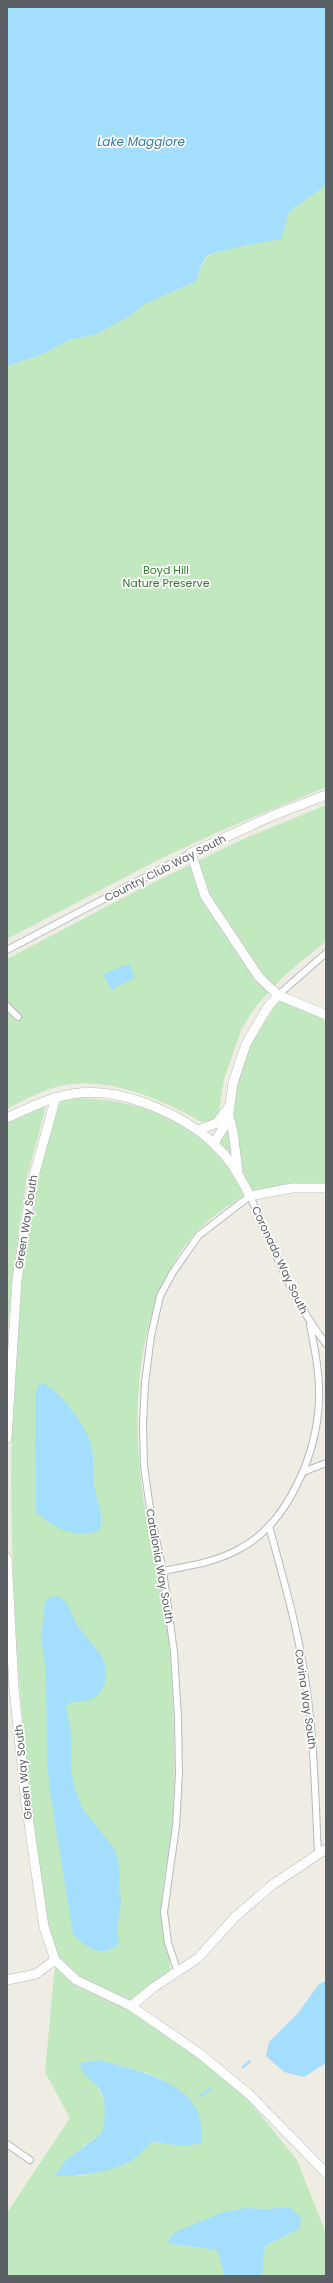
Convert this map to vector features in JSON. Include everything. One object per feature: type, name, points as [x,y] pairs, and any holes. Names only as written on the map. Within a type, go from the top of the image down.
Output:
[{"type":"street","name":"Country Club Way South","points":[[7,950],[191,853],[274,815],[326,795]]},
{"type":"street","points":[[191,853],[205,896],[259,977],[278,995],[326,1015]]},
{"type":"street","points":[[214,1143],[226,1126],[237,1065],[246,1044],[267,1008],[278,995],[326,953]]},
{"type":"street","points":[[7,1006],[18,1017]]},
{"type":"street","points":[[7,1118],[56,1097],[74,1093],[124,1097],[168,1112],[198,1130],[214,1143],[227,1158],[250,1196],[292,1188],[326,1188]]},
{"type":"street","name":"Green Way South","points":[[7,1438],[17,1280],[32,1184],[56,1097]]},
{"type":"street","points":[[198,1130],[217,1123],[229,1111]]},
{"type":"street","points":[[229,1111],[238,1174]]},
{"type":"street","name":"Coronado Way South","points":[[250,1196],[288,1283],[310,1323]]},
{"type":"street","name":"Catalonia Way South","points":[[178,1972],[168,1943],[164,1912],[176,1826],[180,1774],[174,1652],[163,1571],[146,1487],[143,1431],[145,1383],[151,1336],[160,1296],[173,1272],[199,1235],[250,1196]]},
{"type":"street","points":[[310,1323],[326,1344]]},
{"type":"street","points":[[163,1571],[197,1565],[224,1557],[257,1538],[287,1502],[303,1472],[313,1444],[319,1400],[317,1365],[310,1323]]},
{"type":"street","points":[[303,1472],[326,1463]]},
{"type":"street","name":"Covina Way South","points":[[268,1526],[290,1601],[304,1672],[322,1851]]},
{"type":"street","name":"Green Way South","points":[[7,1558],[11,1689],[34,1864],[44,1927],[55,1960]]},
{"type":"street","points":[[132,2006],[154,1986],[198,1958],[235,1917],[272,1885],[322,1851]]},
{"type":"street","points":[[7,1980],[36,1974],[55,1960],[76,1980],[132,2006],[199,2052],[250,2095],[326,2173]]},
{"type":"street","points":[[7,2144],[30,2160]]},
{"type":"green space","name":"Boyd Hill Nature Preserve","points":[[326,185],[326,787],[220,831],[156,861],[7,939],[7,366],[43,354],[69,340],[97,334],[131,315],[145,304],[195,282],[207,257],[212,254],[280,239],[289,212]]},
{"type":"green space","points":[[326,805],[326,941],[286,974],[257,1005],[242,1028],[224,1079],[219,1111],[210,1123],[202,1122],[152,1098],[115,1087],[97,1084],[78,1083],[60,1086],[33,1096],[7,1109],[7,959],[134,892],[241,840]]},
{"type":"green space","points":[[279,1000],[326,1020],[326,1184],[301,1183],[253,1192],[217,1140],[250,1046]]},
{"type":"green space","points":[[75,1098],[99,1099],[142,1108],[162,1115],[181,1125],[199,1137],[215,1152],[233,1174],[244,1195],[203,1225],[178,1256],[162,1286],[151,1318],[143,1352],[139,1388],[139,1457],[142,1490],[148,1526],[163,1595],[168,1631],[173,1703],[174,1776],[172,1824],[161,1913],[162,1928],[169,1956],[170,1970],[130,2001],[90,1983],[63,1964],[58,1956],[52,1940],[43,1891],[31,1806],[21,1704],[16,1630],[12,1555],[11,1481],[17,1333],[24,1259],[37,1175],[56,1102]]},
{"type":"green space","points":[[46,1106],[26,1181],[12,1279],[7,1342],[7,1123]]},
{"type":"green space","points":[[55,1966],[74,1983],[132,2012],[196,2056],[246,2097],[297,2160],[325,2231],[326,2276],[262,2276],[265,2246],[299,2229],[289,2207],[268,2209],[247,2208],[175,2232],[167,2241],[172,2244],[217,2250],[225,2276],[7,2276],[7,2213],[70,2118],[45,2072]],"holes":[[[99,2060],[146,2073],[163,2080],[183,2146],[152,2142],[130,2161],[99,2172],[78,2176],[83,2146],[102,2133],[107,2109],[98,2087]]]},
{"type":"water","name":"Lake Maggiore","points":[[7,7],[326,7],[326,185],[289,212],[281,239],[230,249],[207,256],[195,282],[145,304],[131,315],[97,334],[69,340],[43,354],[7,366]]},
{"type":"water","points":[[129,964],[135,978],[115,987],[112,991],[103,974]]},
{"type":"water","points":[[41,1383],[57,1393],[65,1402],[80,1421],[90,1441],[93,1454],[94,1484],[101,1516],[101,1526],[99,1531],[90,1533],[73,1533],[57,1527],[36,1512],[35,1396],[37,1387]]},
{"type":"water","points":[[56,1596],[61,1598],[70,1608],[78,1627],[102,1658],[106,1671],[104,1687],[95,1697],[80,1702],[71,1702],[66,1707],[71,1734],[71,1771],[75,1788],[82,1808],[115,1850],[119,1864],[121,1903],[117,1932],[119,1942],[108,1950],[101,1951],[95,1950],[83,1944],[73,1934],[50,1792],[47,1760],[46,1671],[41,1638],[45,1602],[50,1597]]},
{"type":"water","points":[[326,1981],[326,2063],[304,2077],[284,2072],[266,2056],[269,2042],[299,2012],[318,1985]]},
{"type":"water","points":[[99,2060],[158,2078],[172,2085],[184,2094],[194,2105],[200,2118],[202,2143],[183,2146],[152,2142],[137,2157],[122,2165],[103,2171],[55,2176],[66,2160],[102,2133],[105,2115],[103,2098],[95,2083],[83,2072],[80,2063]]},
{"type":"water","points":[[289,2207],[301,2217],[299,2229],[265,2246],[262,2276],[225,2276],[217,2250],[172,2244],[167,2241],[175,2232],[224,2212],[247,2208],[268,2209]]},
{"type":"waterway","points":[[243,2067],[250,2061]]},
{"type":"waterway","points":[[200,2096],[211,2088]]}]
